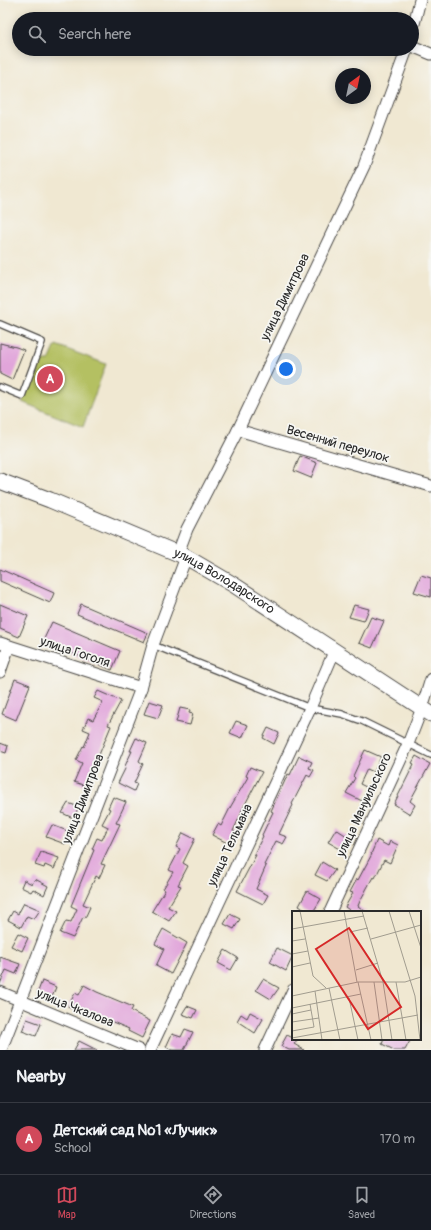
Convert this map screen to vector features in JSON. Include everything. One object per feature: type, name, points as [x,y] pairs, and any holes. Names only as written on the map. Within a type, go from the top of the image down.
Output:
[{"type":"street","points":[[417,12],[420,0]]},
{"type":"street","points":[[419,49],[431,54]]},
{"type":"street","name":"улица Димитрова","points":[[1,1050],[141,688],[182,555],[187,530],[238,430],[364,166],[404,56]]},
{"type":"street","name":"Весенний переулок","points":[[238,430],[431,486]]},
{"type":"street","name":"улица Володарского","points":[[0,481],[57,502],[182,555],[234,585],[334,652],[427,711]]},
{"type":"street","points":[[0,672],[4,644]]},
{"type":"street","name":"улица Гоголя","points":[[4,644],[141,688]]},
{"type":"street","name":"улица Тельмана","points":[[150,1050],[310,708],[334,652]]},
{"type":"street","name":"улица Мануильского","points":[[330,911],[408,744],[427,711],[431,679]]},
{"type":"street","name":"улица Чкалова","points":[[0,992],[139,1050]]},
{"type":"street","points":[[265,1050],[292,992]]},
{"type":"lane","points":[[0,324],[42,342],[22,396],[0,387]]},
{"type":"lane","points":[[153,645],[310,708],[342,714],[362,721],[431,755]]},
{"type":"green space","points":[[56,345],[106,364],[83,427],[22,402],[37,364],[41,361],[49,361]]},
{"type":"building","points":[[0,343],[24,350],[12,380],[0,374]]},
{"type":"building","points":[[300,456],[317,463],[311,478],[294,471]]},
{"type":"building","points":[[0,569],[54,593],[50,603],[0,581]]},
{"type":"building","points":[[421,575],[431,578],[431,597],[414,592]]},
{"type":"building","points":[[0,604],[28,616],[19,637],[0,629]]},
{"type":"building","points":[[81,604],[148,633],[144,642],[77,614]]},
{"type":"building","points":[[354,605],[369,609],[364,621],[349,617]]},
{"type":"building","points":[[371,617],[384,621],[372,648],[359,643]]},
{"type":"building","points":[[52,622],[120,651],[112,670],[43,641]]},
{"type":"building","points":[[15,679],[30,685],[16,720],[2,714]]},
{"type":"building","points":[[98,691],[121,701],[108,725],[111,726],[86,786],[74,782],[82,763],[76,760],[83,746],[84,747],[90,732],[83,729],[88,718],[93,720],[103,702],[94,698]]},
{"type":"building","points":[[149,701],[163,705],[158,718],[144,714]]},
{"type":"building","points":[[180,708],[190,710],[189,713],[193,714],[190,725],[176,722]]},
{"type":"building","points":[[236,721],[248,725],[242,738],[230,733]]},
{"type":"building","points":[[268,728],[279,733],[274,744],[263,738]]},
{"type":"building","points":[[136,738],[147,743],[139,761],[143,764],[134,783],[137,784],[134,791],[118,783],[126,767],[125,766],[132,751],[130,751]]},
{"type":"building","points":[[0,743],[8,746],[6,753],[0,751]]},
{"type":"building","points":[[365,750],[381,757],[374,772],[367,769],[360,784],[368,788],[362,801],[346,793],[355,778],[353,776]]},
{"type":"building","points":[[299,756],[312,762],[309,768],[314,770],[310,777],[307,775],[279,834],[287,837],[283,844],[276,841],[264,865],[266,866],[256,889],[268,895],[263,904],[237,891],[256,855],[254,854],[273,812],[271,811],[288,774],[290,775]]},
{"type":"building","points":[[416,756],[430,764],[410,801],[415,805],[410,814],[394,804],[414,764],[412,763]]},
{"type":"building","points":[[250,767],[262,772],[241,812],[233,831],[236,833],[229,844],[212,835],[218,824],[221,826],[248,777],[246,776]]},
{"type":"building","points":[[113,797],[126,802],[116,823],[120,824],[101,864],[105,865],[99,878],[96,876],[83,904],[90,907],[85,918],[83,917],[73,938],[60,933],[66,921],[71,922],[77,909],[71,906],[94,850],[92,849],[97,838],[102,840],[108,827],[102,824],[110,809],[108,808]]},
{"type":"building","points":[[68,803],[79,807],[73,818],[62,813]]},
{"type":"building","points":[[52,825],[70,832],[65,844],[46,837]]},
{"type":"building","points":[[336,829],[350,838],[342,850],[328,842]]},
{"type":"building","points":[[183,833],[195,839],[183,863],[188,866],[178,885],[181,886],[168,907],[176,911],[169,921],[152,911],[165,890],[163,889],[173,872],[169,870],[180,849],[176,847]]},
{"type":"building","points":[[377,840],[388,846],[390,841],[398,845],[390,863],[384,860],[375,878],[373,877],[360,901],[358,906],[365,911],[351,911],[345,907],[353,893],[350,892]]},
{"type":"building","points":[[41,852],[59,858],[54,869],[45,865],[44,868],[35,865]]},
{"type":"building","points":[[322,862],[335,870],[327,881],[315,875]]},
{"type":"building","points":[[35,879],[48,886],[44,895],[33,889],[31,892],[21,887],[24,880],[32,884]]},
{"type":"building","points":[[307,891],[321,899],[314,911],[306,911],[299,906]]},
{"type":"building","points":[[24,903],[40,910],[34,919],[27,916],[21,927],[8,920],[13,911],[18,914]]},
{"type":"building","points":[[230,914],[240,919],[234,929],[224,924]]},
{"type":"building","points":[[163,929],[187,943],[171,974],[156,966],[164,949],[155,944]]},
{"type":"building","points":[[18,933],[28,938],[22,951],[11,946]]},
{"type":"building","points":[[277,948],[292,956],[286,971],[270,962]]},
{"type":"building","points":[[225,950],[238,958],[231,970],[218,963]]},
{"type":"building","points":[[0,957],[20,964],[16,974],[6,970],[0,984]]},
{"type":"building","points":[[263,979],[279,988],[271,999],[256,990]]},
{"type":"building","points":[[42,981],[56,987],[51,1000],[37,994]]},
{"type":"building","points":[[84,985],[133,1007],[131,1011],[150,1021],[142,1038],[128,1031],[129,1029],[101,1017],[81,1009],[79,1012],[68,1007],[75,993],[79,995]]},
{"type":"building","points":[[187,1006],[197,1010],[193,1018],[182,1014]]},
{"type":"building","points":[[250,1012],[263,1019],[255,1033],[237,1021],[241,1014],[247,1018]]},
{"type":"building","points":[[27,1019],[41,1024],[36,1036],[22,1031]]},
{"type":"building","points":[[185,1029],[193,1032],[184,1050],[172,1050],[166,1047],[172,1034],[181,1037]]},
{"type":"building","points":[[287,1035],[292,1038],[292,1040],[297,1040],[294,1044],[304,1050],[289,1050],[281,1046]]},
{"type":"building","points":[[384,1040],[410,1040],[405,1050],[394,1050],[382,1044]]},
{"type":"building","points":[[79,1041],[97,1050],[74,1050]]},
{"type":"place","name":"Детский сад №1 «Лучик»","points":[[50,379]]}]
